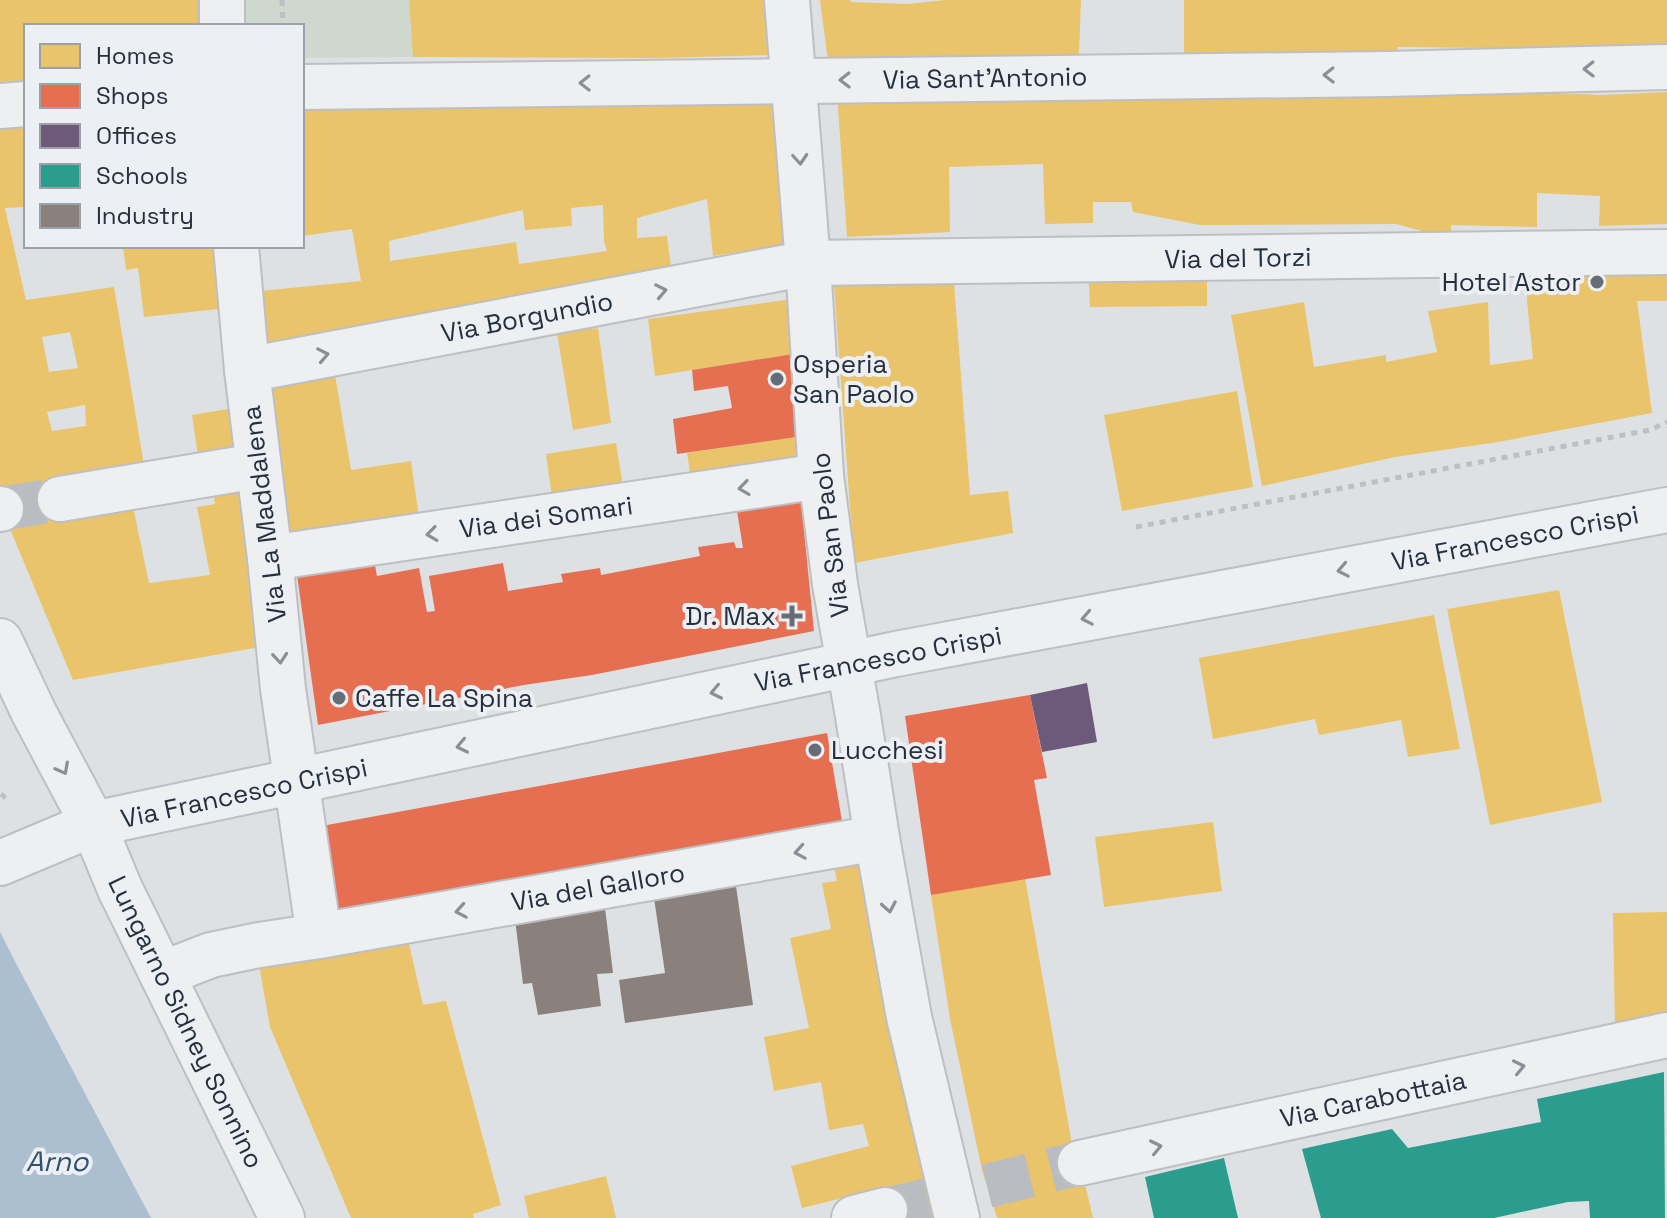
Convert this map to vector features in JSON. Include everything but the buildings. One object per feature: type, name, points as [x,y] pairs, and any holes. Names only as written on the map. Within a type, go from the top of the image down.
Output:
[{"type":"street","points":[[222,0],[222,24]]},
{"type":"street","name":"Via San Paolo","points":[[787,0],[821,476],[835,584],[909,1017],[957,1199]]},
{"type":"street","name":"Via Sant'Antonio","points":[[304,87],[1386,74],[1667,67]]},
{"type":"street","points":[[0,106],[24,104]]},
{"type":"street","name":"Via La Maddalena","points":[[236,248],[283,689],[319,936]]},
{"type":"street","name":"Via del Torzi","points":[[808,263],[1667,252]]},
{"type":"street","name":"Via Borgundio","points":[[247,370],[808,263]]},
{"type":"street","points":[[60,499],[257,466]]},
{"type":"street","name":"Via dei Somari","points":[[270,558],[821,476]]},
{"type":"street","name":"Via Francesco Crispi","points":[[15,856],[93,824],[848,664],[1667,510]]},
{"type":"street","name":"Lungarno Sidney Sonnino","points":[[0,641],[93,824],[120,889],[282,1218]]},
{"type":"street","name":"Via del Galloro","points":[[162,974],[211,955],[259,945],[877,838]]},
{"type":"street","name":"Via Carabottaia","points":[[1080,1163],[1667,1035]]},
{"type":"path","points":[[282,0],[283,24]]},
{"type":"path","points":[[1136,527],[1650,430],[1667,422]]},
{"type":"path","points":[[1,794],[7,799]]},
{"type":"shaded area","points":[[232,0],[409,0],[413,57],[304,58],[304,24],[233,24]]},
{"type":"water","name":"Arno","points":[[0,932],[18,967],[151,1218],[0,1218]]},
{"type":"tunnel","points":[[1,509],[60,499]]},
{"type":"tunnel","points":[[987,1186],[1080,1163]]},
{"type":"tunnel","points":[[885,1210],[933,1199]]},
{"type":"place","name":"Hotel Astor","points":[[1597,282]]},
{"type":"place","name":"Osperia San Paolo","points":[[777,379]]},
{"type":"place","name":"Dr. Max","points":[[792,616]]},
{"type":"place","name":"Caffe La Spina","points":[[339,698]]},
{"type":"place","name":"Lucchesi","points":[[815,750]]}]
